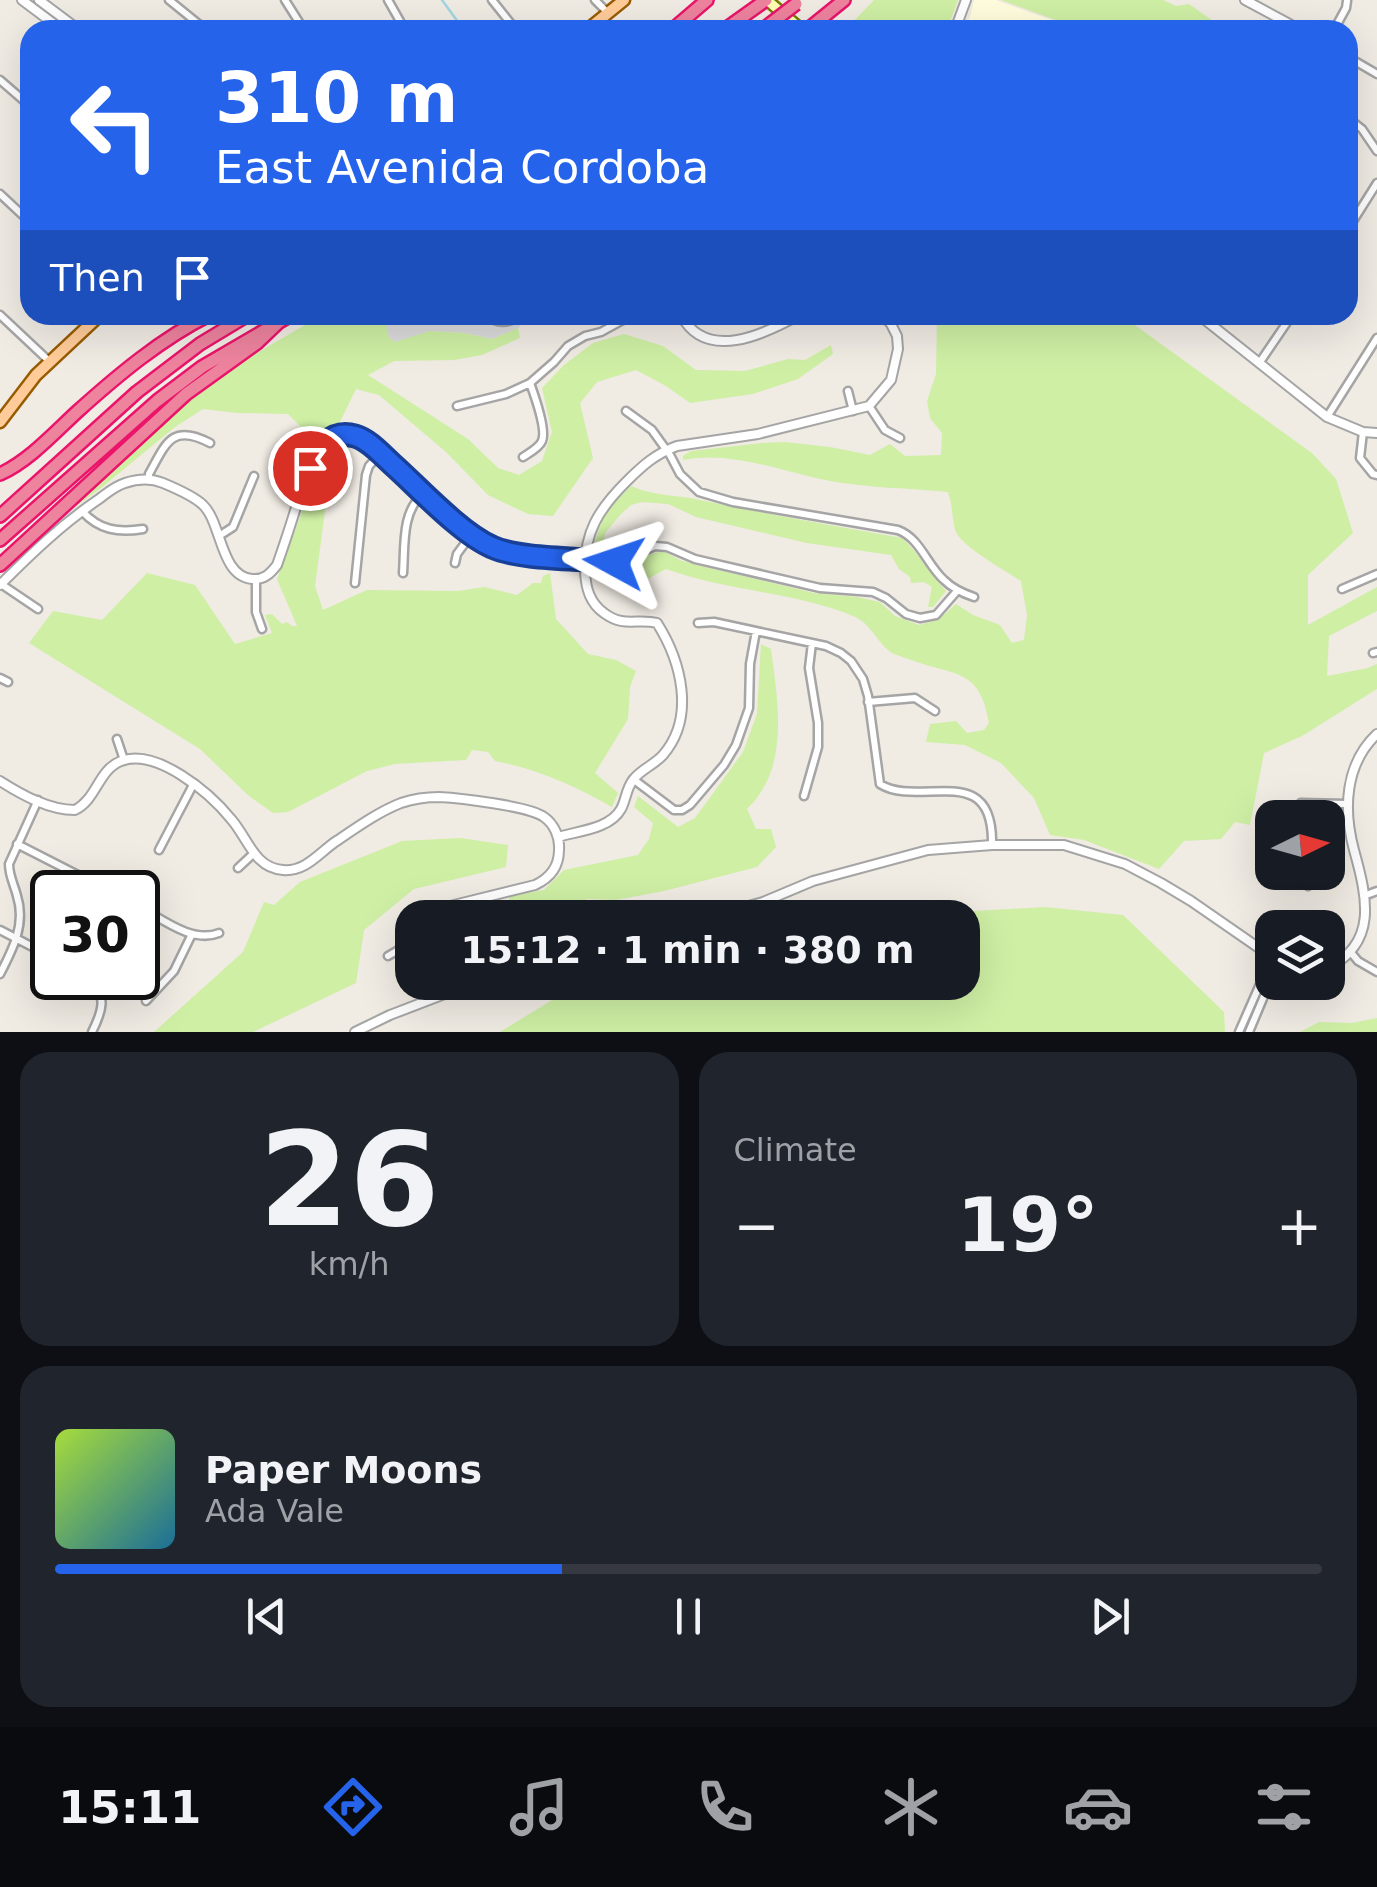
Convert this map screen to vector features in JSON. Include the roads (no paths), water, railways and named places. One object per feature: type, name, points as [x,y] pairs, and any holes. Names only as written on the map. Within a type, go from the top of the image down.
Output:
[{"type":"highway","points":[[684,20],[707,0]]},
{"type":"highway","points":[[738,20],[767,0]]},
{"type":"highway","points":[[817,20],[844,0]]},
{"type":"highway","points":[[774,20],[799,2]]},
{"type":"highway","points":[[0,474],[13,468],[123,371],[190,325]]},
{"type":"highway","points":[[0,516],[137,392],[231,325]]},
{"type":"highway","points":[[0,540],[157,401],[202,367],[274,325]]},
{"type":"highway","points":[[0,566],[186,394],[278,325]]},
{"type":"main road","points":[[600,20],[624,0]]},
{"type":"main road","points":[[767,0],[792,20]]},
{"type":"main road","points":[[2,417],[49,361],[89,325]]},
{"type":"street","points":[[39,0],[66,20]]},
{"type":"street","points":[[169,0],[194,20]]},
{"type":"street","points":[[492,0],[508,20]]},
{"type":"street","points":[[595,0],[608,14]]},
{"type":"street","points":[[26,1],[50,20]]},
{"type":"street","points":[[1252,2],[1283,20]]},
{"type":"street","points":[[0,80],[20,97]]},
{"type":"street","points":[[1358,126],[1377,151]]},
{"type":"street","points":[[1358,213],[1377,183]]},
{"type":"street","points":[[0,194],[20,211]]},
{"type":"street","points":[[0,315],[49,361]]},
{"type":"street","points":[[457,406],[506,394],[530,383],[568,346],[614,325]]},
{"type":"street","points":[[688,325],[698,336],[718,342],[778,325]]},
{"type":"street","points":[[558,837],[609,822],[621,810],[634,779],[663,754],[676,732],[681,706],[682,678],[657,623],[616,621],[601,612],[587,590],[589,537],[599,512],[647,461],[666,450],[758,434],[869,406],[891,380],[898,350],[892,325]]},
{"type":"street","points":[[1212,325],[1327,417],[1363,432],[1377,433]]},
{"type":"street","points":[[1260,362],[1285,325]]},
{"type":"street","points":[[1327,417],[1377,338]]},
{"type":"street","points":[[523,457],[542,441],[543,430],[530,383]]},
{"type":"street","points":[[848,391],[853,411]]},
{"type":"street","points":[[869,406],[885,430],[900,438]]},
{"type":"street","points":[[626,411],[652,430],[680,474],[699,492],[733,502],[910,534],[932,568],[957,591],[974,597]]},
{"type":"street","points":[[149,480],[167,444],[181,434],[190,432],[210,443]]},
{"type":"street","points":[[1363,432],[1360,458],[1377,475]]},
{"type":"street","points":[[38,608],[0,584],[82,510],[119,485],[149,480],[159,481],[199,502],[209,512],[231,566],[245,578],[256,580],[270,574],[277,565],[319,448],[345,435],[356,436],[380,454],[471,535],[507,553],[614,562],[655,546],[667,547],[695,559],[820,588],[873,592],[906,614],[920,618],[936,615],[957,591]]},
{"type":"street","points":[[355,583],[366,476],[380,454]]},
{"type":"street","points":[[219,536],[232,527],[254,476]]},
{"type":"street","points":[[403,573],[408,514],[424,493]]},
{"type":"street","points":[[82,510],[112,531],[142,528]]},
{"type":"street","points":[[455,563],[471,535]]},
{"type":"street","points":[[1342,589],[1377,574]]},
{"type":"street","points":[[256,580],[256,612],[262,629]]},
{"type":"street","points":[[698,623],[714,622],[842,653],[863,679],[880,784],[891,790],[945,790],[972,797],[988,815],[992,845]]},
{"type":"street","points":[[634,779],[674,810],[682,810],[724,765],[744,728],[749,708],[756,631]]},
{"type":"street","points":[[804,796],[818,747],[809,668],[812,643]]},
{"type":"street","points":[[868,702],[915,698],[935,711]]},
{"type":"street","points":[[1345,959],[1364,943],[1372,920],[1373,892],[1354,852],[1347,804],[1358,756],[1377,734]]},
{"type":"street","points":[[117,739],[124,760]]},
{"type":"street","points":[[0,781],[38,800],[75,810],[89,800],[108,769],[134,758],[154,762],[194,782],[234,822],[262,863],[287,871],[300,868],[379,814],[402,802],[421,798],[534,811],[552,824],[559,851],[557,864],[544,881],[476,900]]},
{"type":"street","points":[[159,850],[194,782]]},
{"type":"street","points":[[0,974],[17,938],[20,913],[9,872],[11,857],[38,800]]},
{"type":"street","points":[[17,844],[68,870]]},
{"type":"street","points":[[768,900],[813,881],[928,850],[1064,845],[1125,864],[1191,901],[1255,945]]},
{"type":"street","points":[[238,868],[253,854]]},
{"type":"street","points":[[160,917],[207,938],[219,932]]},
{"type":"street","points":[[0,930],[30,945]]},
{"type":"street","points":[[146,1001],[174,971],[192,934]]},
{"type":"street","points":[[388,956],[395,952]]},
{"type":"street","points":[[1353,955],[1377,972]]},
{"type":"street","points":[[1239,1032],[1255,996]]},
{"type":"street","points":[[92,1032],[103,1000]]},
{"type":"street","points":[[355,1032],[422,1000]]},
{"type":"street","points":[[1249,1032],[1262,1000]]},
{"type":"waterway","points":[[442,0],[457,20]]}]
